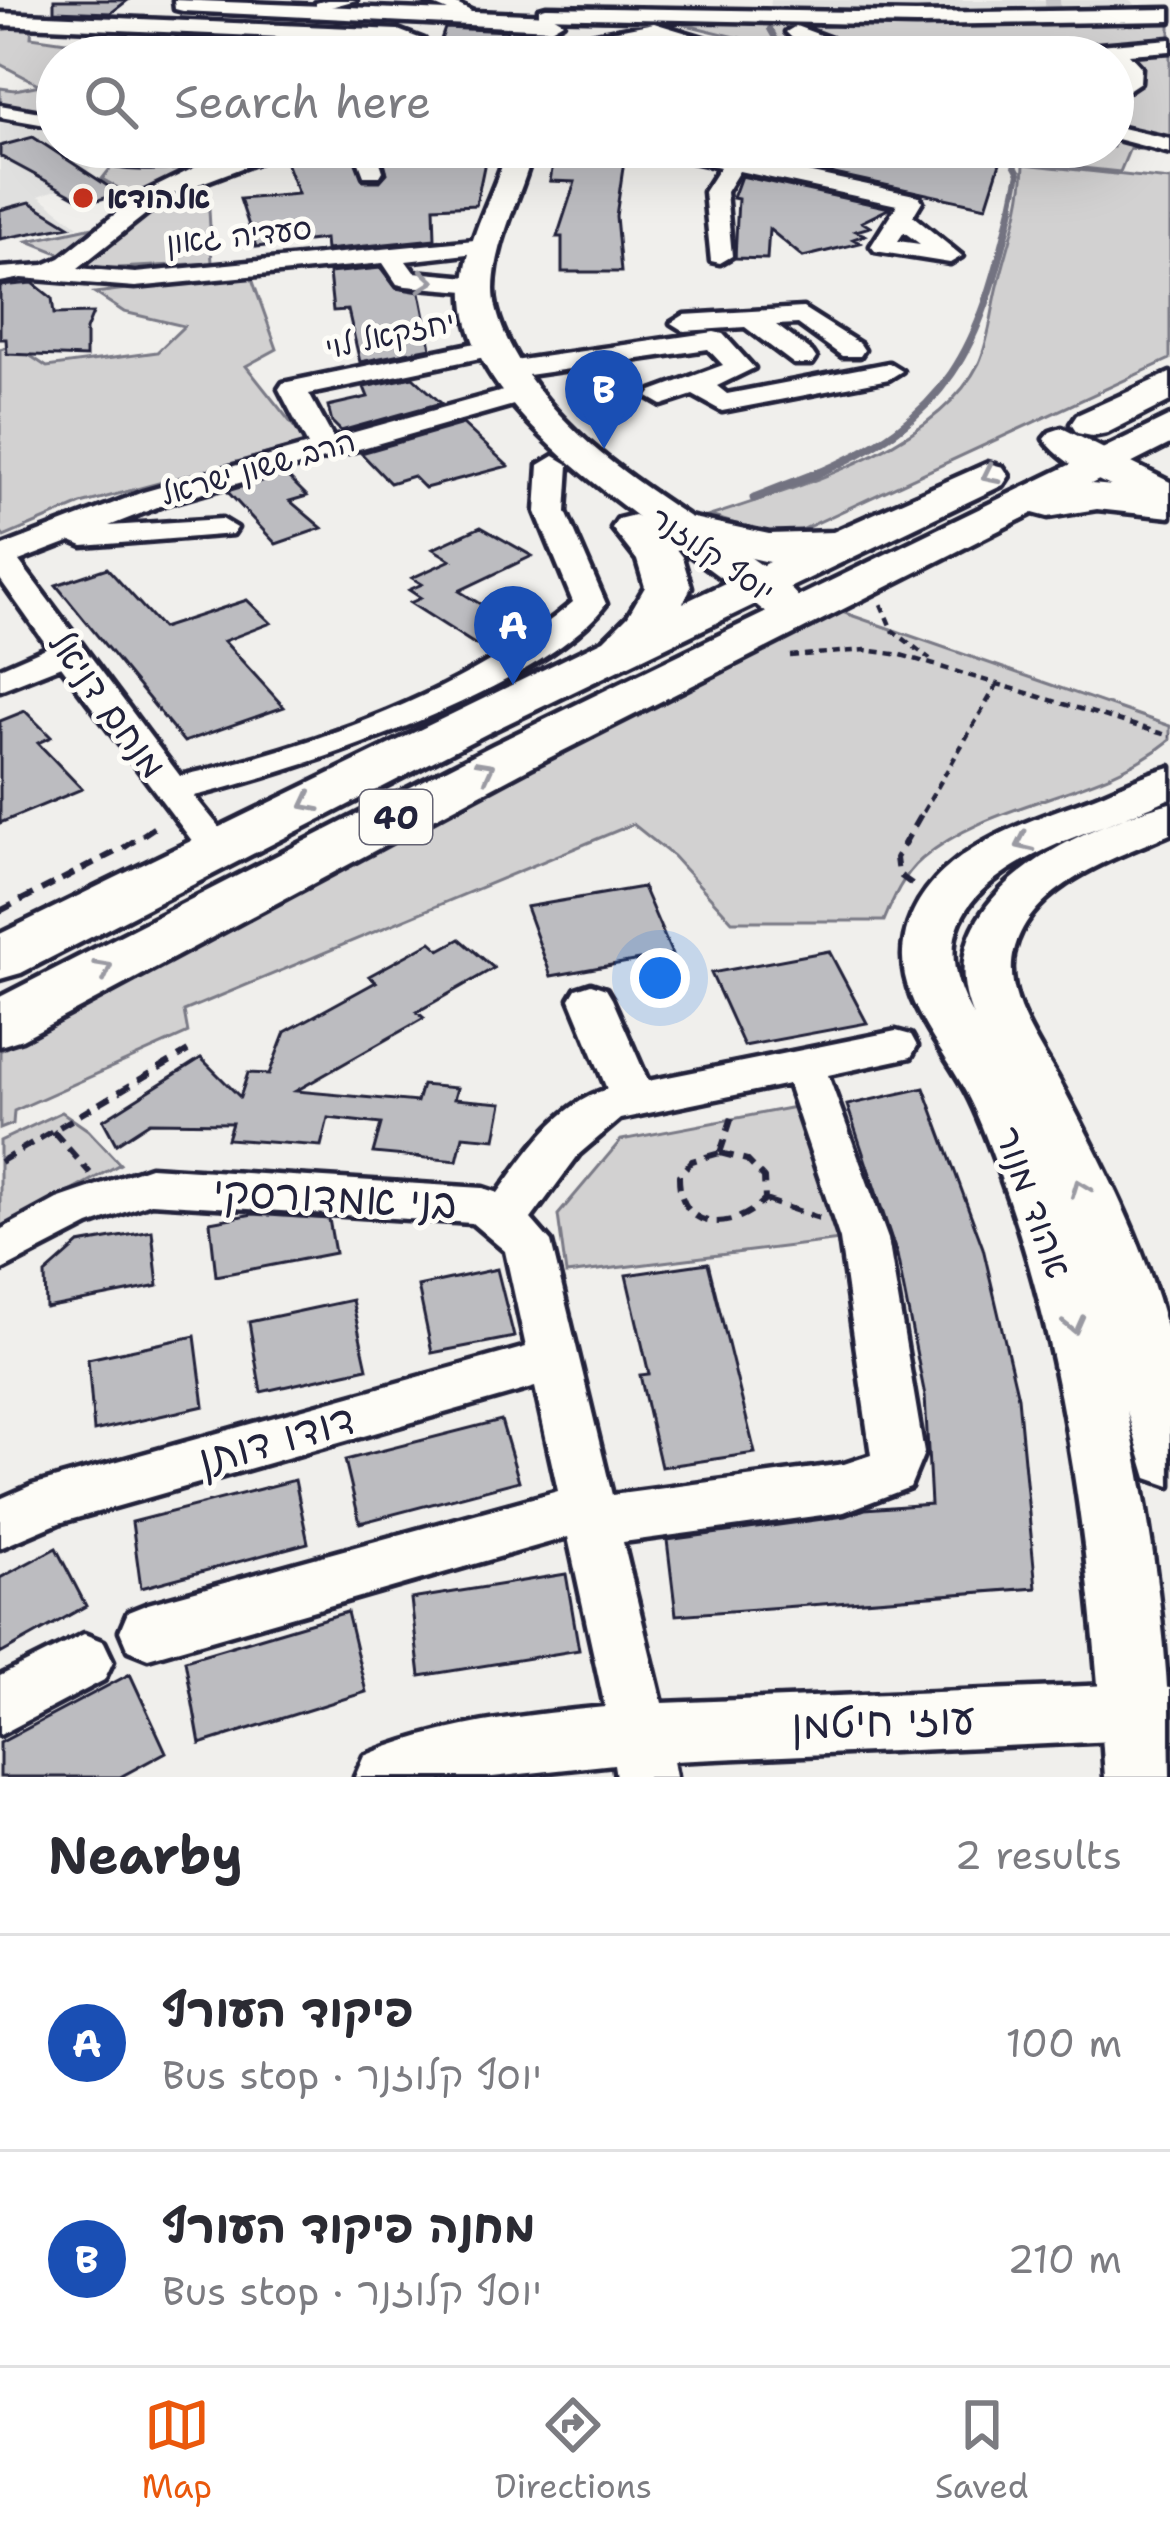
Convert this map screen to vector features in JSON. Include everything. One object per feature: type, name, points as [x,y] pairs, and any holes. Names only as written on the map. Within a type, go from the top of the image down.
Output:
[{"type":"highway","name":"40","points":[[0,959],[188,812],[620,651],[768,613],[909,559],[986,520],[1093,452],[1170,385]]},
{"type":"highway","name":"40","points":[[0,1024],[512,756],[768,613],[910,513],[1170,428]]},
{"type":"highway","points":[[986,520],[1097,496],[1170,500]]},
{"type":"highway","points":[[620,651],[647,623],[668,587],[654,528],[746,545],[800,547],[910,513]]},
{"type":"main road","points":[[189,1],[250,8],[551,16]]},
{"type":"main road","points":[[250,8],[551,16]]},
{"type":"main road","name":"יוסף קלוזנר","points":[[497,168],[478,285],[482,316],[554,465],[589,497],[654,528]]},
{"type":"main road","name":"יוסף קלוזנר","points":[[484,228],[510,189],[516,168]]},
{"type":"main road","name":"יוסף קלוזנר","points":[[508,370],[584,460],[654,528],[768,613]]},
{"type":"main road","points":[[1093,452],[1170,476]]},
{"type":"main road","points":[[1093,452],[1170,500]]},
{"type":"main road","name":"אהוד מנור","points":[[1150,1735],[1118,1532],[1064,1280],[996,1096],[932,983],[926,956],[931,928],[947,899],[1001,854],[1170,781]]},
{"type":"main road","name":"אהוד מנור","points":[[1170,817],[1036,883],[1004,916],[991,941],[986,978],[1106,1253],[1154,1385],[1170,1458]]},
{"type":"street","points":[[8,19],[40,0]]},
{"type":"street","points":[[323,7],[347,0]]},
{"type":"street","points":[[436,0],[462,11]]},
{"type":"street","points":[[863,0],[1046,2]]},
{"type":"street","points":[[156,1],[189,1]]},
{"type":"street","points":[[8,19],[250,8],[655,22],[1073,8],[1170,15]]},
{"type":"street","points":[[250,8],[386,36]]},
{"type":"street","points":[[237,36],[250,8]]},
{"type":"street","points":[[602,36],[655,22],[695,36]]},
{"type":"street","points":[[373,34],[378,27],[422,29]]},
{"type":"street","points":[[1134,50],[1170,46]]},
{"type":"street","points":[[0,111],[36,117]]},
{"type":"street","points":[[1134,137],[1170,146]]},
{"type":"street","points":[[48,273],[89,256],[119,225],[169,187],[219,168]]},
{"type":"street","points":[[720,256],[715,192],[731,168]]},
{"type":"street","points":[[753,168],[906,209]]},
{"type":"street","name":"סעדיה גאון","points":[[0,275],[48,273],[135,280],[388,253],[484,228]]},
{"type":"street","points":[[388,253],[406,279],[478,285]]},
{"type":"street","points":[[634,352],[620,335],[638,326],[803,316],[850,350]]},
{"type":"street","points":[[751,320],[803,358]]},
{"type":"street","points":[[508,370],[715,340],[741,368],[662,397]]},
{"type":"street","name":"הרב ששון ישראל","points":[[0,558],[154,498],[324,448],[508,370]]},
{"type":"street","name":"יחזקאל לוי","points":[[324,448],[293,389],[508,370]]},
{"type":"street","points":[[696,384],[722,403],[889,371]]},
{"type":"street","points":[[188,812],[174,790],[288,757],[482,678],[576,620],[590,604],[587,587],[553,527],[547,497],[554,465]]},
{"type":"street","points":[[48,537],[222,528]]},
{"type":"street","name":"מנחם דניאל","points":[[0,558],[188,812]]},
{"type":"street","points":[[0,680],[69,650]]},
{"type":"street","points":[[591,999],[634,1100]]},
{"type":"street","points":[[504,1221],[559,1145],[608,1106],[896,1046]]},
{"type":"street","points":[[148,1631],[590,1515],[844,1488],[891,1471],[898,1453],[864,1239],[803,1065]]},
{"type":"street","name":"בני אמדורסקי","points":[[0,1252],[110,1196],[150,1185],[483,1206],[504,1221],[527,1242],[643,1755]]},
{"type":"street","name":"דודו דותן","points":[[0,1523],[51,1502],[555,1360]]},
{"type":"street","points":[[0,1707],[84,1660]]},
{"type":"street","name":"עוזי חיטמן","points":[[386,1777],[490,1748],[643,1755],[1150,1735]]},
{"type":"path","points":[[909,559],[885,588],[884,618],[910,645],[944,666]]},
{"type":"path","points":[[768,613],[865,650],[944,666],[1170,736]]},
{"type":"path","points":[[947,899],[904,881],[896,858],[998,683]]},
{"type":"path","points":[[0,911],[188,812]]},
{"type":"path","points":[[0,1162],[188,1051]]},
{"type":"path","points":[[53,1131],[110,1196]]},
{"type":"path","points":[[735,1155],[758,1168],[767,1190],[765,1200],[748,1218],[718,1223],[689,1212],[680,1202],[677,1178],[694,1159],[735,1155]]},
{"type":"shaded area","points":[[771,0],[1130,0],[1139,8],[770,11]]},
{"type":"shaded area","points":[[1170,18],[1170,153],[1134,148],[1134,36],[731,36],[682,24]]},
{"type":"shaded area","points":[[32,26],[36,83],[0,64],[0,30]]},
{"type":"shaded area","points":[[36,86],[36,111],[0,104],[0,88]]},
{"type":"shaded area","points":[[0,123],[36,126],[36,168],[90,168],[76,183],[39,196],[78,226],[0,241]]},
{"type":"shaded area","points":[[111,168],[207,168],[212,263],[98,269],[28,241],[126,220],[125,192],[102,179]]},
{"type":"shaded area","points":[[1024,168],[1060,168],[1170,180],[1170,359],[795,533],[765,533],[710,516],[860,461],[931,419],[959,393],[986,344]]},
{"type":"shaded area","points":[[250,273],[277,349],[246,366],[307,443],[81,504],[4,537],[0,532],[0,349],[14,345],[47,367],[157,352],[184,326],[124,312],[95,293]]},
{"type":"shaded area","points":[[839,611],[1170,726],[1170,740],[1111,775],[949,839],[909,872],[884,921],[732,921],[673,856],[633,824],[184,1011],[188,1033],[14,1111],[13,1124],[0,1129],[0,1051],[555,751]]},
{"type":"shaded area","points":[[795,1107],[840,1240],[566,1274],[558,1215],[621,1140]]},
{"type":"shaded area","points":[[62,1112],[88,1130],[120,1164],[0,1230],[0,1141]]},
{"type":"building","points":[[54,0],[128,0],[111,13],[54,11]]},
{"type":"building","points":[[445,28],[507,31],[506,36],[442,36]]},
{"type":"building","points":[[33,137],[36,168],[80,168],[120,194],[87,203],[0,156],[0,146]]},
{"type":"building","points":[[288,168],[358,168],[364,181],[380,181],[386,168],[484,168],[476,205],[434,207],[435,239],[326,250],[325,239],[256,247],[240,199],[298,194]]},
{"type":"building","points":[[552,168],[623,168],[616,216],[621,272],[562,272],[562,237],[557,237],[575,182],[550,181]]},
{"type":"building","points":[[807,168],[998,168],[986,207]]},
{"type":"building","points":[[741,176],[890,208],[862,222],[870,227],[856,231],[865,235],[853,239],[860,243],[803,257],[769,229],[767,259],[735,258],[738,199],[733,198]]},
{"type":"building","points":[[30,202],[69,226],[0,239],[0,210]]},
{"type":"building","points":[[381,268],[396,288],[420,292],[431,348],[360,362],[348,310],[333,311],[329,273]]},
{"type":"building","points":[[33,283],[52,298],[54,314],[93,313],[86,330],[86,357],[7,354],[6,339],[0,339],[0,286]]},
{"type":"building","points":[[413,377],[441,403],[341,431],[332,422],[328,406],[368,397],[364,387]]},
{"type":"building","points":[[463,424],[508,466],[425,488],[413,476],[390,483],[361,453]]},
{"type":"building","points":[[285,474],[307,496],[290,501],[322,528],[276,544],[227,491]]},
{"type":"building","points":[[481,527],[532,556],[459,591],[516,626],[476,645],[410,603],[421,598],[409,590],[422,584],[412,578],[451,560],[433,549]]},
{"type":"building","points":[[107,568],[162,628],[247,600],[271,623],[224,641],[284,707],[184,742],[56,585]]},
{"type":"building","points":[[25,711],[51,737],[38,743],[82,789],[0,823],[0,721]]},
{"type":"building","points":[[643,887],[672,954],[551,976],[526,907]]},
{"type":"building","points":[[460,939],[494,968],[417,1012],[424,1018],[296,1091],[417,1102],[422,1085],[457,1088],[454,1099],[502,1103],[495,1139],[463,1136],[457,1161],[373,1153],[381,1124],[328,1118],[321,1146],[227,1139],[232,1123],[150,1122],[116,1144],[103,1120],[201,1058],[240,1097],[248,1073],[269,1074],[285,1032],[376,982],[369,976],[431,942],[440,950]]},
{"type":"building","points":[[829,951],[867,1023],[744,1046],[711,973]]},
{"type":"building","points":[[924,1088],[983,1248],[1018,1397],[1036,1588],[676,1615],[667,1540],[845,1516],[865,1509],[931,1504],[925,1396],[897,1255],[847,1105]]},
{"type":"building","points":[[253,1214],[329,1219],[335,1253],[216,1276],[210,1222]]},
{"type":"building","points":[[152,1231],[158,1286],[46,1308],[45,1274],[79,1244]]},
{"type":"building","points":[[708,1263],[755,1453],[661,1467],[640,1375],[649,1374],[626,1275]]},
{"type":"building","points":[[497,1269],[514,1337],[432,1353],[418,1286]]},
{"type":"building","points":[[352,1300],[367,1368],[261,1392],[249,1322]]},
{"type":"building","points":[[195,1336],[204,1406],[94,1431],[88,1359]]},
{"type":"building","points":[[501,1420],[519,1481],[360,1523],[345,1460]]},
{"type":"building","points":[[295,1480],[308,1543],[141,1588],[132,1522]]},
{"type":"building","points":[[56,1548],[86,1606],[0,1654],[0,1578]]},
{"type":"building","points":[[566,1574],[579,1650],[420,1676],[411,1599]]},
{"type":"building","points":[[347,1612],[366,1692],[200,1744],[185,1660]]},
{"type":"building","points":[[130,1674],[166,1752],[120,1777],[0,1777],[0,1743]]},
{"type":"waterway","points":[[770,29],[774,36]]},
{"type":"waterway","points":[[1011,211],[1016,168]]},
{"type":"waterway","points":[[814,474],[897,430],[952,374],[986,301],[1012,208]]},
{"type":"waterway","points":[[754,498],[814,474]]},
{"type":"tunnel","points":[[1045,1],[1060,0]]},
{"type":"place","name":"אלהודא","points":[[83,198]]},
{"type":"place","name":"מחנה פיקוד העורף","points":[[604,449]]},
{"type":"place","name":"פיקוד העורף","points":[[513,685]]}]
